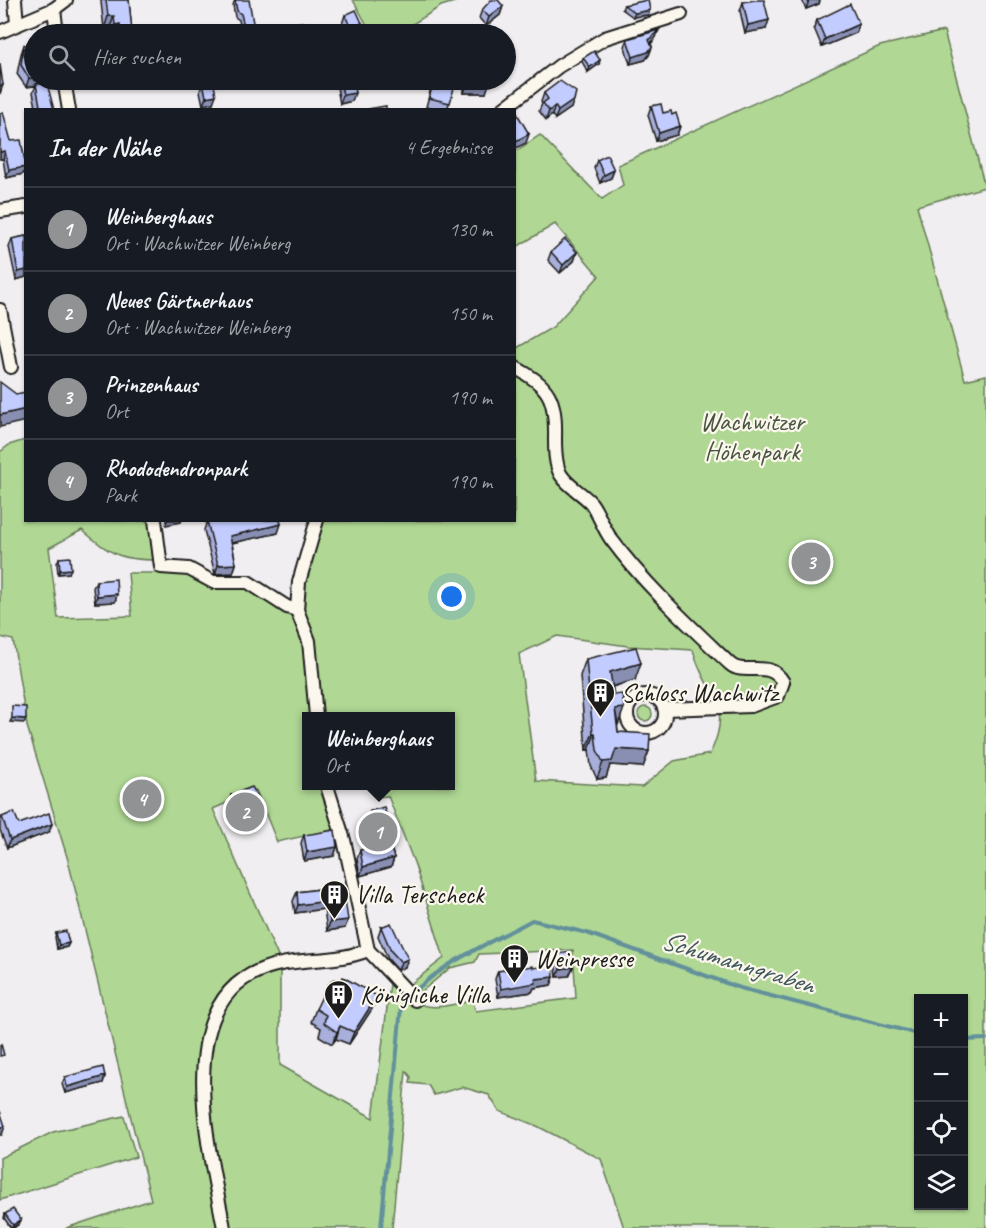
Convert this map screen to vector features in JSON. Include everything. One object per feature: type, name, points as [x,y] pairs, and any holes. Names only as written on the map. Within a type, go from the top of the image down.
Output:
[{"type":"street","points":[[15,0],[16,24]]},
{"type":"street","points":[[0,32],[54,9],[66,0]]},
{"type":"street","points":[[54,9],[56,24]]},
{"type":"street","points":[[505,108],[559,66],[605,38],[681,14]]},
{"type":"street","points":[[66,90],[69,108]]},
{"type":"street","points":[[0,211],[24,207]]},
{"type":"street","points":[[0,310],[11,367]]},
{"type":"street","points":[[516,368],[536,378],[551,395],[555,452],[561,474],[590,502],[609,537],[629,561],[680,617],[734,667],[770,670],[779,675],[783,682],[778,696],[751,706],[665,709]]},
{"type":"street","points":[[155,522],[161,567],[178,567],[213,582],[248,582],[287,607],[297,610]]},
{"type":"street","points":[[316,522],[299,582],[297,610],[309,641],[316,712]]},
{"type":"street","points":[[328,790],[344,840],[368,950],[415,1000]]},
{"type":"street","points":[[224,1228],[207,1126],[204,1089],[206,1041],[214,1015],[229,992],[258,971],[285,961],[356,955],[368,950]]},
{"type":"green space","points":[[353,0],[461,0],[441,6],[413,24],[366,24]]},
{"type":"green space","name":"Wachwitzer Höhenpark","points":[[944,31],[985,187],[917,206],[965,380],[986,375],[986,1228],[624,1228],[601,1159],[537,1126],[499,1111],[489,1095],[462,1087],[434,1095],[428,1085],[410,1083],[411,1077],[406,1071],[392,1228],[66,1228],[151,1200],[68,860],[27,726],[13,640],[0,637],[0,452],[9,445],[24,440],[24,522],[150,522],[157,560],[133,559],[116,554],[82,530],[49,548],[58,618],[132,616],[128,573],[187,573],[214,589],[247,584],[295,618],[308,662],[314,712],[302,712],[302,790],[324,790],[336,829],[277,842],[256,790],[213,809],[280,961],[280,1065],[373,1118],[390,984],[420,1004],[436,1007],[472,1001],[476,1011],[576,998],[573,950],[479,954],[475,962],[450,968],[416,996],[408,986],[444,958],[415,865],[388,796],[375,797],[374,790],[455,790],[455,712],[320,712],[301,612],[307,578],[324,522],[516,522],[516,348],[553,327],[599,276],[555,224],[516,247],[516,151],[540,135],[602,199],[623,185],[618,165],[880,46]],"holes":[[[557,636],[628,646],[693,650],[719,710],[720,722],[710,754],[674,761],[642,787],[536,781],[519,654]]]},
{"type":"green space","points":[[642,707],[648,707],[652,714],[648,721],[642,721],[638,717],[638,711]]},
{"type":"green space","points":[[124,1116],[136,1157],[0,1200],[0,1158],[53,1132]]},
{"type":"building","points":[[106,0],[129,0],[131,24],[115,24],[114,16],[108,16]]},
{"type":"building","points":[[235,0],[249,0],[253,24],[244,24],[241,14],[237,11]]},
{"type":"building","points":[[491,0],[498,0],[503,6],[489,17],[482,10]]},
{"type":"building","points":[[648,0],[650,10],[635,13],[624,5]]},
{"type":"building","points":[[764,0],[769,20],[748,25],[743,2]]},
{"type":"building","points":[[850,4],[859,24],[825,39],[817,20]]},
{"type":"building","points":[[356,10],[362,23],[349,24],[345,15]]},
{"type":"building","points":[[659,30],[649,40],[652,47],[648,52],[633,57],[627,39]]},
{"type":"building","points":[[24,45],[24,70],[21,65]]},
{"type":"building","points":[[594,51],[600,60],[590,67],[583,58]]},
{"type":"building","points":[[0,64],[3,85],[0,86]]},
{"type":"building","points":[[560,81],[576,92],[574,100],[558,111],[555,106],[549,111],[543,103],[548,99],[544,93]]},
{"type":"building","points":[[37,90],[49,90],[53,108],[33,108],[40,106]]},
{"type":"building","points":[[205,90],[215,90],[216,95],[206,97]]},
{"type":"building","points":[[342,90],[355,90],[355,93],[343,95]]},
{"type":"building","points":[[431,90],[453,90],[450,103],[429,98]]},
{"type":"building","points":[[661,104],[663,113],[671,111],[672,115],[676,113],[680,126],[659,133],[651,106]]},
{"type":"building","points":[[3,112],[11,141],[21,140],[24,167],[9,170],[5,151],[0,152],[0,113]]},
{"type":"building","points":[[516,112],[529,134],[516,141]]},
{"type":"building","points":[[607,155],[614,170],[604,175],[597,160]]},
{"type":"building","points":[[24,236],[24,270],[18,272],[12,239]]},
{"type":"building","points":[[565,239],[577,252],[563,265],[551,252]]},
{"type":"building","points":[[0,382],[16,394],[24,392],[24,409],[0,415]]},
{"type":"building","points":[[207,522],[280,522],[281,524],[230,536],[236,564],[218,565]]},
{"type":"building","points":[[818,551],[819,563],[808,564],[806,552]]},
{"type":"building","points":[[70,557],[71,569],[60,570],[59,558]]},
{"type":"building","points":[[116,579],[117,594],[97,596],[96,581]]},
{"type":"building","points":[[636,647],[641,663],[610,672],[614,695],[622,694],[624,708],[615,709],[618,732],[650,734],[649,751],[616,749],[612,761],[603,762],[597,750],[595,733],[593,733],[586,659]]},
{"type":"building","points":[[12,706],[26,707],[26,719],[12,718]]},
{"type":"building","points":[[252,787],[262,804],[260,805],[263,812],[243,820],[231,795]]},
{"type":"building","points":[[384,807],[393,837],[389,842],[394,858],[363,867],[360,850],[380,845],[370,811]]},
{"type":"building","points":[[14,812],[19,824],[49,813],[52,824],[10,840],[2,817]]},
{"type":"building","points":[[335,830],[337,847],[307,852],[304,835]]},
{"type":"building","points":[[343,886],[348,920],[330,922],[327,901],[298,905],[297,892]]},
{"type":"building","points":[[391,923],[408,959],[401,962],[391,951],[381,927]]},
{"type":"building","points":[[66,931],[69,943],[59,945],[56,933]]},
{"type":"building","points":[[570,952],[573,967],[560,969],[558,954]]},
{"type":"building","points":[[553,965],[554,977],[535,979],[536,983],[501,989],[498,971]]},
{"type":"building","name":"Königliche Villa","points":[[343,977],[377,996],[354,1032],[340,1026],[337,1032],[324,1023],[326,1015],[316,1009],[327,986],[334,979],[340,983]]},
{"type":"building","points":[[0,1045],[4,1055],[0,1056]]},
{"type":"building","points":[[103,1067],[105,1076],[67,1087],[65,1077]]},
{"type":"building","points":[[0,1111],[5,1126],[0,1128]]},
{"type":"building","points":[[13,1209],[21,1220],[13,1225],[5,1214]]},
{"type":"waterway","name":"Schumanngraben","points":[[381,1228],[401,1007],[414,992],[445,968],[479,947],[532,920],[587,933],[740,988],[914,1033]]},
{"type":"waterway","name":"Schumanngraben","points":[[968,1040],[986,1039]]},
{"type":"place","name":"Prinzenhaus","points":[[811,562]]},
{"type":"place","name":"Schloss Wachwitz","points":[[600,718]]},
{"type":"place","name":"Rhododendronpark","points":[[142,799]]},
{"type":"place","name":"Neues Gärtnerhaus","points":[[245,812]]},
{"type":"place","name":"Weinberghaus","points":[[378,832]]},
{"type":"place","name":"Villa Terscheck","points":[[334,920]]},
{"type":"place","name":"Weinpresse","points":[[514,984]]},
{"type":"place","name":"Königliche Villa","points":[[339,1020]]}]
